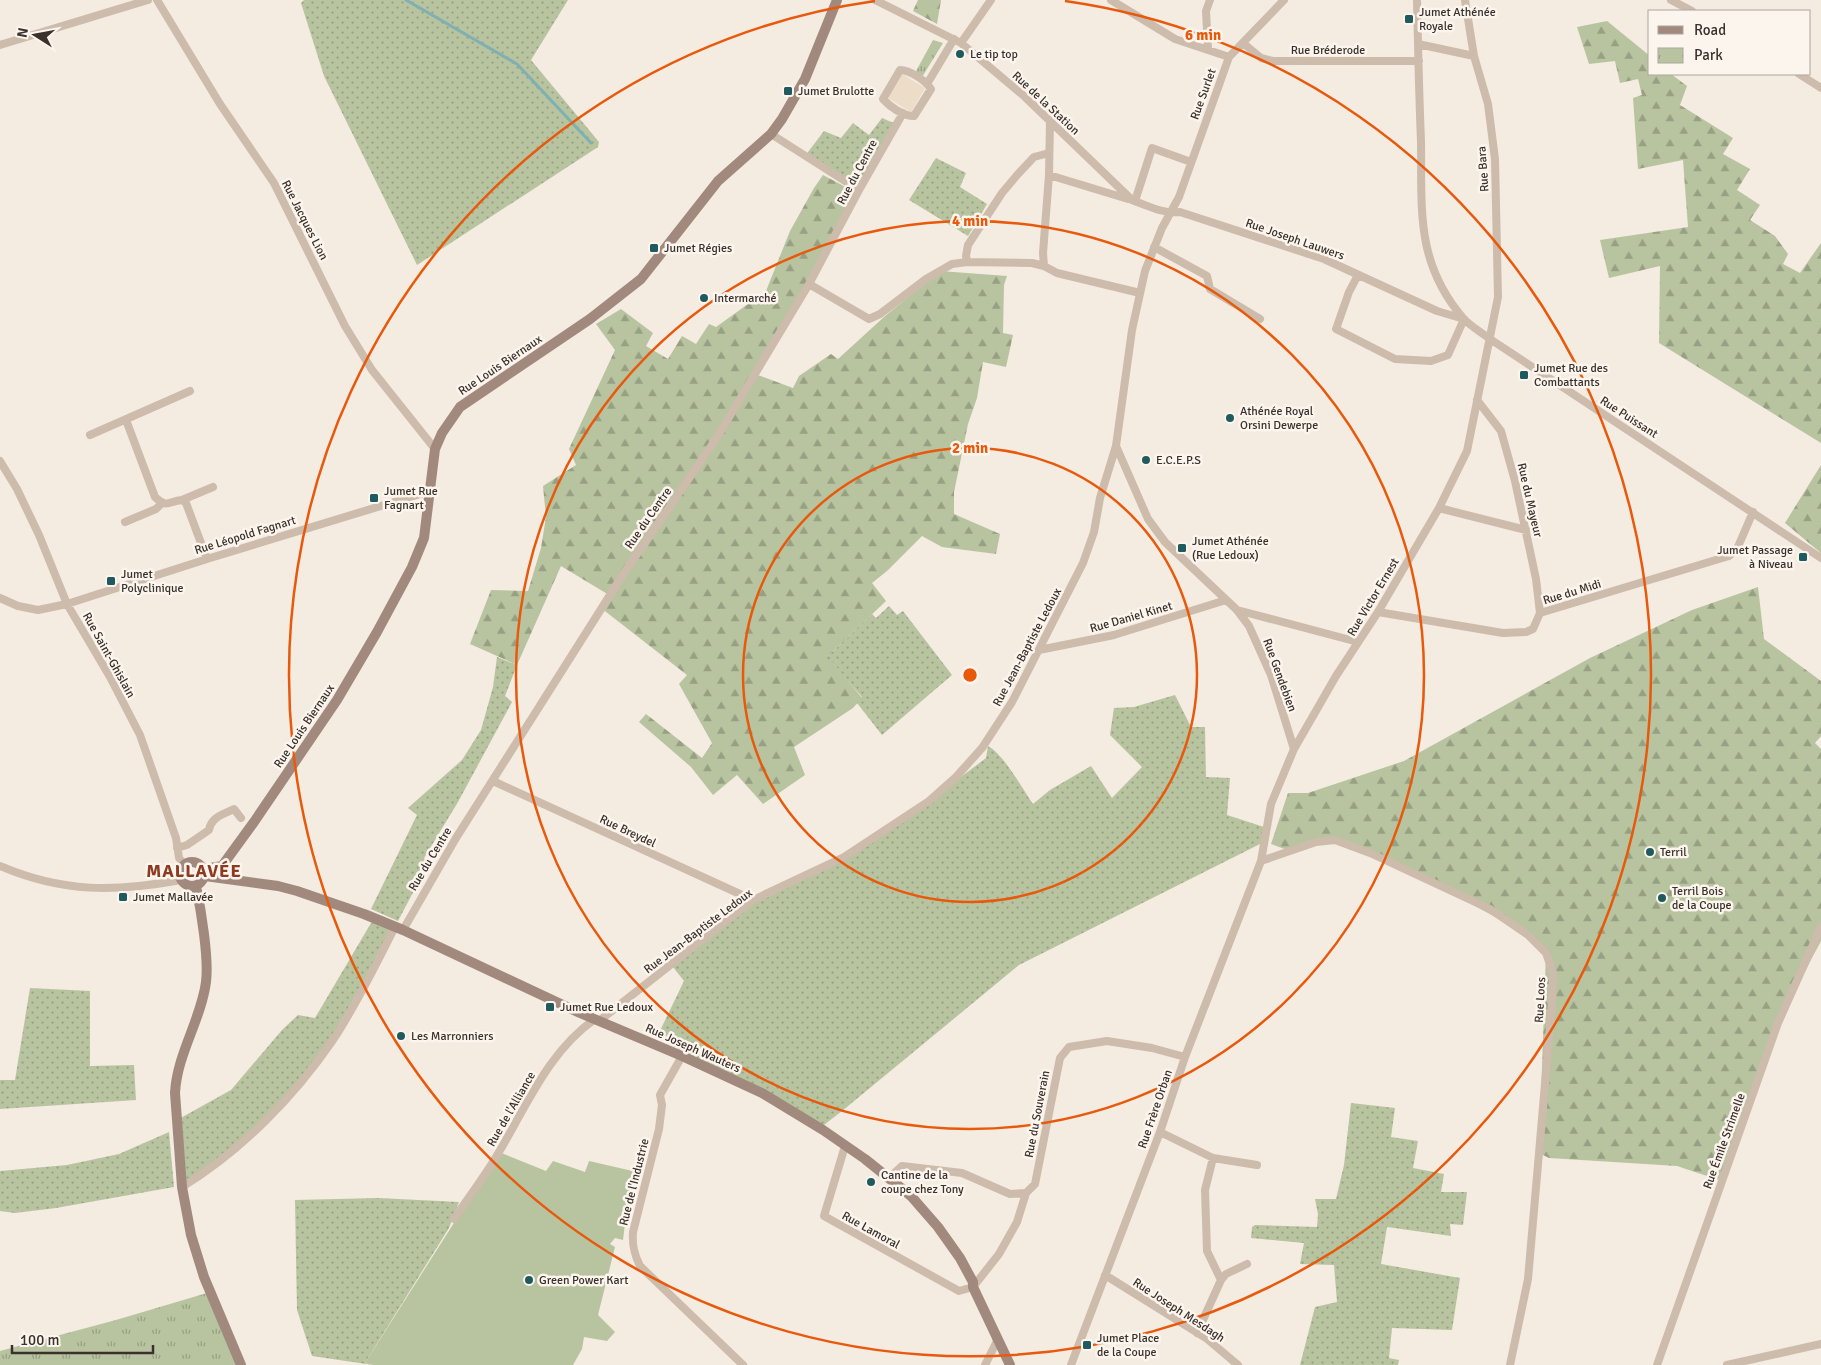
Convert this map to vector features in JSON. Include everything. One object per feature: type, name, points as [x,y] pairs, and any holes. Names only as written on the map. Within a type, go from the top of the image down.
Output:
[{"type":"street","points":[[0,45],[148,0]]},
{"type":"street","name":"Rue Jacques Lion","points":[[156,0],[220,104],[274,183],[354,341],[372,370],[435,450]]},
{"type":"street","name":"Rue Louis Biernaux","points":[[204,872],[222,866],[259,815],[337,700],[376,632],[412,566],[424,538],[435,450],[442,432],[460,407],[590,319],[641,279],[718,181],[771,134],[782,119],[805,79],[837,0]]},
{"type":"street","name":"Rue de la Station","points":[[875,0],[958,41],[1024,96],[1134,201],[1171,213]]},
{"type":"street","points":[[927,84],[991,0]]},
{"type":"street","points":[[1111,0],[1175,38],[1228,56]]},
{"type":"street","points":[[1208,50],[1206,11],[1210,0]]},
{"type":"street","name":"Rue Surlet","points":[[1171,213],[1179,197],[1228,56],[1284,0]]},
{"type":"street","name":"Rue Puissant","points":[[1418,0],[1423,234],[1432,267],[1447,295],[1464,319],[1490,339],[1821,558]]},
{"type":"street","name":"Rue Bara","points":[[1465,0],[1474,56],[1488,104],[1495,160],[1498,297],[1490,339]]},
{"type":"street","points":[[1671,0],[1690,10]]},
{"type":"street","name":"Rue Bréderode","points":[[1243,43],[1261,58],[1273,61],[1419,61]]},
{"type":"street","points":[[1418,44],[1474,56]]},
{"type":"street","points":[[900,70],[904,70],[927,84],[931,89],[915,115],[911,116],[903,113],[884,99],[900,70]]},
{"type":"street","points":[[1801,75],[1821,88]]},
{"type":"street","name":"Rue du Centre","points":[[182,1187],[248,1138],[285,1100],[318,1060],[342,1024],[399,928],[622,576],[716,439],[809,284],[903,113]]},
{"type":"street","points":[[1044,266],[1043,253],[1049,175],[1050,121]]},
{"type":"street","points":[[771,134],[859,190]]},
{"type":"street","points":[[1049,175],[1134,201],[1152,148],[1191,162]]},
{"type":"street","points":[[967,262],[968,245],[1008,185],[1034,156],[1049,153]]},
{"type":"street","name":"Rue Joseph Lauwers","points":[[1171,213],[1180,212],[1324,259],[1436,311],[1464,319]]},
{"type":"street","name":"Rue Jean-Baptiste Ledoux","points":[[597,1020],[753,900],[844,857],[929,801],[982,748],[1012,702],[1084,563],[1094,532],[1100,498],[1116,446],[1132,330],[1145,271],[1162,228],[1171,213]]},
{"type":"street","points":[[1154,247],[1207,276],[1210,289],[1260,319]]},
{"type":"street","points":[[809,284],[869,319],[880,314],[926,279],[952,264],[967,262],[1032,263],[1044,266],[1057,273],[1140,293]]},
{"type":"street","points":[[1358,275],[1349,292],[1336,328],[1395,359],[1431,361],[1448,355],[1464,319]]},
{"type":"street","name":"Rue Victor Ernest","points":[[1261,861],[1271,804],[1294,749],[1336,676],[1378,612],[1439,508],[1467,451],[1490,339]]},
{"type":"street","points":[[90,435],[190,391]]},
{"type":"street","name":"Rue du Mayeur","points":[[1477,400],[1501,431],[1526,530],[1536,579],[1540,614]]},
{"type":"street","points":[[126,420],[155,496],[162,503],[170,504],[175,500],[182,500],[212,487]]},
{"type":"street","name":"Rue Gendebien","points":[[1116,446],[1148,519],[1165,542],[1237,610],[1249,626],[1271,675],[1294,749]]},
{"type":"street","name":"Rue Saint-Ghislain","points":[[0,461],[17,489],[39,535],[67,604],[110,677],[140,736],[176,838],[179,858],[184,864]]},
{"type":"street","name":"Rue Léopold Fagnart","points":[[0,598],[18,606],[38,610],[67,604],[207,558],[430,491]]},
{"type":"street","points":[[182,500],[189,508],[207,558]]},
{"type":"street","points":[[126,522],[156,509],[162,503]]},
{"type":"street","points":[[1439,508],[1526,530]]},
{"type":"street","name":"Rue du Midi","points":[[1378,612],[1503,633],[1526,632],[1532,629],[1540,614],[1729,556],[1737,549],[1753,512]]},
{"type":"street","name":"Rue Daniel Kinet","points":[[1039,650],[1114,635],[1226,600]]},
{"type":"street","points":[[1237,610],[1358,642]]},
{"type":"street","name":"Rue Breydel","points":[[492,781],[753,900]]},
{"type":"street","points":[[177,848],[187,845],[209,830],[213,819],[234,809],[241,818]]},
{"type":"street","name":"Rue Loos","points":[[1261,861],[1316,842],[1335,840],[1370,853],[1490,909],[1528,935],[1546,953],[1553,973],[1542,1121],[1528,1279],[1510,1365]]},
{"type":"street","points":[[195,861],[201,864],[204,872],[202,882],[196,886],[186,884],[182,880],[180,871],[184,864],[195,861]]},
{"type":"street","name":"Rue Frère Orban","points":[[1071,1365],[1160,1132],[1185,1057],[1261,861]]},
{"type":"street","points":[[0,868],[33,879],[71,887],[131,888],[182,880]]},
{"type":"street","name":"Rue Joseph Wauters","points":[[204,872],[278,886],[364,914],[399,928],[597,1020],[682,1056],[773,1099],[845,1146],[911,1196],[938,1227],[960,1258],[974,1282],[973,1287],[1010,1365]]},
{"type":"street","points":[[196,886],[206,954],[207,981],[176,1078],[177,1128],[182,1187],[191,1235],[204,1277],[241,1365]]},
{"type":"street","name":"Rue Émile Strimelle","points":[[1657,1365],[1778,1023],[1821,927]]},
{"type":"street","name":"Rue de l'Alliance","points":[[454,1219],[499,1152],[510,1130],[558,1053],[584,1026],[597,1020]]},
{"type":"street","name":"Rue du Souverain","points":[[973,1287],[999,1254],[1018,1222],[1026,1193],[1035,1184],[1060,1058],[1069,1048],[1106,1042],[1152,1048],[1185,1057]]},
{"type":"street","name":"Rue de l'Industrie","points":[[682,1056],[660,1095],[662,1105],[659,1129],[633,1232],[632,1244],[640,1266],[743,1365]]},
{"type":"street","points":[[1160,1132],[1213,1158],[1257,1165]]},
{"type":"street","name":"Rue Lamoral","points":[[845,1146],[824,1216],[959,1291],[973,1287]]},
{"type":"street","points":[[1213,1158],[1205,1190],[1207,1251],[1221,1280]]},
{"type":"street","points":[[889,1178],[902,1166],[962,1173],[1010,1194],[1026,1193]]},
{"type":"street","points":[[1197,1333],[1221,1280],[1226,1274],[1247,1264]]},
{"type":"street","name":"Rue Joseph Mesdagh","points":[[1105,1275],[1197,1333],[1238,1365]]},
{"type":"street","points":[[985,1365],[997,1341],[996,1337]]},
{"type":"street","points":[[1727,1365],[1821,1344]]},
{"type":"green space","points":[[304,0],[568,0],[531,60],[599,142],[598,147],[417,265],[324,76],[301,3]]},
{"type":"green space","points":[[918,0],[941,0],[937,24],[913,11]]},
{"type":"green space","points":[[1607,21],[1648,54],[1648,75],[1672,75],[1687,86],[1680,105],[1733,138],[1723,154],[1750,169],[1737,190],[1760,205],[1750,220],[1775,236],[1788,254],[1783,264],[1800,273],[1821,243],[1821,443],[1659,343],[1660,266],[1609,278],[1600,240],[1688,227],[1683,160],[1638,169],[1633,98],[1642,95],[1638,79],[1620,83],[1615,61],[1589,64],[1577,27]]},
{"type":"green space","points":[[933,40],[943,43],[922,77],[915,73]]},
{"type":"green space","points":[[882,118],[896,124],[859,190],[805,156],[824,131],[841,138],[853,123],[869,135]]},
{"type":"green space","points":[[936,158],[966,173],[960,187],[987,204],[968,236],[909,200]]},
{"type":"green space","points":[[823,175],[857,193],[755,374],[793,388],[799,376],[831,354],[838,359],[884,317],[940,271],[1007,276],[1004,285],[1003,333],[1013,335],[1006,367],[983,362],[977,398],[968,424],[954,492],[954,514],[1000,534],[996,554],[942,547],[922,536],[887,571],[872,583],[886,601],[828,656],[862,698],[853,708],[794,747],[805,775],[763,804],[737,775],[713,795],[691,767],[639,722],[646,714],[702,758],[712,743],[679,684],[687,675],[601,608],[609,595],[561,566],[517,665],[470,644],[491,590],[528,591],[541,548],[546,517],[543,486],[576,465],[569,449],[615,350],[596,324],[621,309],[653,333],[646,346],[668,359],[682,336],[696,344],[709,324],[716,327],[766,291],[790,231]]},
{"type":"green space","points":[[1821,465],[1821,553],[1785,523]]},
{"type":"green space","points":[[1758,587],[1764,639],[1821,681],[1821,736],[1815,743],[1821,749],[1821,941],[1782,1014],[1722,1181],[1677,1166],[1549,1158],[1539,1153],[1546,953],[1528,935],[1426,879],[1335,840],[1290,851],[1271,844],[1288,793],[1308,793],[1404,761],[1590,658],[1692,610]]},
{"type":"green space","points":[[889,606],[897,615],[903,611],[952,675],[882,735],[857,703],[862,697],[827,657],[872,614],[876,618]]},
{"type":"green space","points":[[497,657],[517,665],[505,696],[512,702],[458,802],[424,858],[426,860],[415,878],[419,881],[398,921],[371,909],[417,815],[408,808],[462,760],[481,730],[493,687]]},
{"type":"green space","points":[[1175,695],[1191,727],[1205,727],[1206,777],[1230,778],[1227,815],[1267,828],[1264,842],[1019,965],[820,1128],[657,1037],[684,981],[673,967],[753,900],[844,857],[929,801],[986,758],[988,746],[1006,764],[1033,804],[1050,790],[1091,766],[1112,798],[1142,767],[1110,735],[1114,708],[1134,707]]},
{"type":"green space","points":[[374,918],[395,927],[321,1056],[275,1110],[222,1158],[182,1187],[177,1120],[231,1090],[282,1030],[298,1015],[315,1018]]},
{"type":"green space","points":[[30,988],[90,991],[90,1066],[134,1065],[136,1100],[0,1109],[0,1080],[15,1080]]},
{"type":"green space","points":[[1351,1103],[1395,1108],[1391,1137],[1418,1141],[1413,1168],[1444,1174],[1441,1192],[1467,1192],[1463,1225],[1450,1224],[1451,1236],[1387,1227],[1381,1264],[1460,1278],[1452,1330],[1392,1328],[1389,1358],[1399,1360],[1398,1365],[1300,1365],[1315,1307],[1337,1302],[1334,1265],[1300,1264],[1304,1243],[1251,1238],[1252,1227],[1255,1225],[1317,1227],[1318,1214],[1315,1199],[1336,1199],[1344,1165]]},
{"type":"green space","points":[[169,1132],[174,1187],[56,1208],[15,1213],[0,1211],[0,1171],[67,1165],[119,1154]]},
{"type":"green space","points":[[499,1152],[546,1171],[553,1161],[585,1172],[589,1161],[637,1172],[627,1207],[623,1240],[615,1238],[610,1244],[615,1247],[598,1315],[615,1332],[607,1341],[584,1337],[582,1349],[573,1365],[373,1365],[365,1363]]},
{"type":"green space","points":[[378,1198],[459,1202],[449,1228],[365,1363],[373,1365],[312,1356],[297,1310],[295,1200]]},
{"type":"green space","points":[[207,1293],[240,1365],[0,1365],[0,1351]]},
{"type":"shaded area","points":[[902,74],[925,88],[911,112],[888,98]]},
{"type":"waterway","points":[[406,0],[517,64],[591,143]]},
{"type":"place","name":"Jumet Athénée Royale","points":[[1409,19]]},
{"type":"place","name":"Le tip top","points":[[960,54]]},
{"type":"place","name":"Jumet Brulotte","points":[[788,91]]},
{"type":"place","name":"Jumet Régies","points":[[654,248]]},
{"type":"place","name":"Intermarché","points":[[704,298]]},
{"type":"place","name":"Jumet Rue des Combattants","points":[[1524,375]]},
{"type":"place","name":"Athénée Royal Orsini Dewerpe","points":[[1230,418]]},
{"type":"place","name":"E.C.E.P.S","points":[[1146,460]]},
{"type":"place","name":"Jumet Rue Fagnart","points":[[374,498]]},
{"type":"place","name":"Jumet Athénée (Rue Ledoux)","points":[[1182,548]]},
{"type":"place","name":"Jumet Passage à Niveau","points":[[1803,557]]},
{"type":"place","name":"Jumet Polyclinique","points":[[111,581]]},
{"type":"place","name":"Terril","points":[[1650,852]]},
{"type":"place","name":"Jumet Mallavée","points":[[123,897]]},
{"type":"place","name":"Terril Bois de la Coupe","points":[[1662,898]]},
{"type":"place","name":"Jumet Rue Ledoux","points":[[550,1007]]},
{"type":"place","name":"Les Marronniers","points":[[401,1036]]},
{"type":"place","name":"Cantine de la coupe chez Tony","points":[[871,1182]]},
{"type":"place","name":"Green Power Kart","points":[[529,1280]]},
{"type":"place","name":"Jumet Place de la Coupe","points":[[1087,1345]]},
{"type":"district","name":"MALLAVÉE","points":[[194,871]]}]
